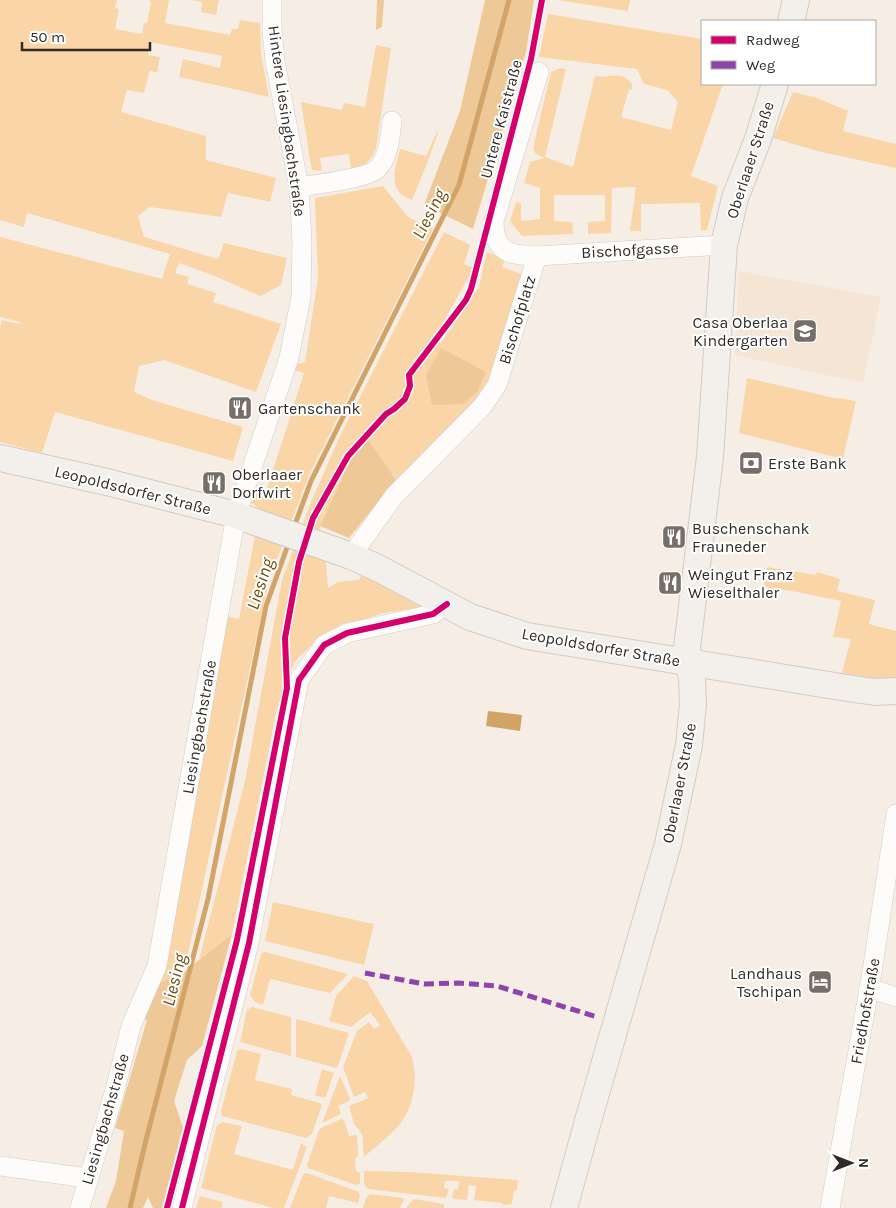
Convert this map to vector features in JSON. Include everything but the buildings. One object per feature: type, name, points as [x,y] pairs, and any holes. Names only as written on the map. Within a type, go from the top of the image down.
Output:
[{"type":"main road","points":[[791,20],[796,0]]},
{"type":"main road","name":"Oberlaaer Straße","points":[[564,1208],[668,844],[689,745],[692,724],[692,679],[687,648],[710,456],[724,245],[735,198],[758,139],[775,85]]},
{"type":"main road","name":"Leopoldsdorfer Straße","points":[[0,458],[111,483],[236,515],[351,556],[378,568],[470,617],[527,636],[690,664],[742,670],[894,694]]},
{"type":"street","name":"Hintere Liesingbachstraße","points":[[272,0],[275,61],[299,187],[302,242]]},
{"type":"street","name":"Untere Kaistraße","points":[[537,256],[515,255],[499,245],[494,234],[494,221],[539,72]]},
{"type":"street","points":[[299,187],[358,176],[370,173],[378,168],[388,146],[392,121]]},
{"type":"street","name":"Liesingbachstraße","points":[[80,1208],[87,1178],[115,1090],[131,1026],[157,966],[236,515],[288,358],[301,297],[302,242]]},
{"type":"street","name":"Bischofgasse","points":[[537,256],[724,245]]},
{"type":"street","name":"Bischofplatz","points":[[351,556],[394,496],[482,407],[497,385],[537,256]]},
{"type":"street","points":[[182,1208],[249,943],[299,680],[324,644],[347,632],[433,614],[447,604]]},
{"type":"street","name":"Friedhofstraße","points":[[830,1208],[869,988],[896,814]]},
{"type":"street","points":[[869,988],[896,997]]},
{"type":"street","points":[[0,1166],[87,1178]]},
{"type":"shaded area","points":[[0,0],[117,0],[115,8],[119,9],[115,29],[142,34],[144,23],[147,23],[151,2],[149,0],[169,0],[165,23],[230,35],[232,29],[238,29],[240,20],[260,23],[261,53],[269,97],[179,77],[183,59],[220,68],[222,56],[150,42],[148,55],[160,57],[157,73],[150,70],[144,93],[127,90],[121,112],[206,136],[206,160],[276,178],[270,202],[228,193],[221,217],[150,207],[138,216],[144,237],[218,259],[224,243],[287,258],[281,285],[260,296],[179,263],[175,273],[189,277],[187,284],[216,293],[213,302],[281,324],[256,392],[164,360],[139,366],[134,392],[152,400],[243,427],[233,461],[55,412],[42,453],[0,442],[0,328],[2,320],[19,324],[20,322],[0,317],[0,237],[162,279],[170,254],[27,213],[24,227],[0,220]]},
{"type":"shaded area","points":[[191,0],[219,0],[216,15],[201,12],[202,2]]},
{"type":"shaded area","points":[[377,0],[384,0],[382,27],[376,30]]},
{"type":"shaded area","points":[[485,0],[534,0],[526,52],[473,229],[424,205],[460,111]]},
{"type":"shaded area","points":[[557,0],[630,0],[628,11]]},
{"type":"shaded area","points":[[548,14],[701,39],[701,85],[723,85],[691,176],[718,186],[707,230],[701,230],[700,203],[641,204],[641,231],[630,231],[636,187],[612,188],[611,233],[588,234],[588,222],[605,221],[605,195],[554,195],[554,221],[572,222],[573,234],[522,236],[510,221],[516,202],[521,203],[521,221],[540,219],[540,188],[524,183],[530,162],[544,158],[535,153],[533,148],[551,72],[560,68],[566,69],[545,157],[573,167],[595,76],[624,77],[632,84],[632,90],[629,89],[621,117],[671,130],[678,102],[667,90],[644,84],[637,69],[539,57]]},
{"type":"shaded area","points":[[376,45],[391,48],[374,153],[363,165],[351,168],[349,154],[320,158],[322,171],[312,170],[301,102],[342,110],[344,103],[365,107]]},
{"type":"shaded area","points":[[793,92],[817,98],[848,111],[843,131],[896,144],[896,168],[817,151],[773,138]]},
{"type":"shaded area","points":[[437,132],[428,161],[412,200],[398,191],[395,185],[394,179],[400,149],[426,156]]},
{"type":"shaded area","points":[[383,186],[408,217],[433,229],[309,475],[269,580],[184,972],[159,983],[226,616],[239,619],[255,536],[257,507],[251,503],[256,493],[265,495],[304,373],[294,370],[294,365],[305,362],[318,278],[315,198]]},
{"type":"shaded area","points":[[444,232],[470,245],[464,264],[472,267],[471,273],[435,337],[441,343],[479,287],[487,252],[505,259],[502,267],[522,274],[495,370],[483,395],[396,480],[367,441],[350,461],[320,526],[328,588],[338,582],[359,580],[361,575],[424,607],[379,614],[319,638],[295,661],[277,708],[232,934],[199,960],[245,781],[282,580],[311,502],[340,436]]},
{"type":"shaded area","name":"Casa Oberlaa Kindergarten","points":[[739,271],[881,297],[863,383],[735,355]]},
{"type":"shaded area","points":[[441,348],[486,372],[477,392],[463,404],[432,405],[426,375]]},
{"type":"shaded area","points":[[747,378],[839,399],[856,401],[843,459],[739,433]]},
{"type":"shaded area","points":[[368,440],[396,480],[349,538],[320,526],[350,461]]},
{"type":"shaded area","points":[[767,567],[816,575],[817,572],[840,579],[837,591],[875,600],[869,624],[896,631],[896,677],[888,680],[842,673],[851,639],[833,637],[841,601],[764,587]]},
{"type":"shaded area","points":[[488,711],[522,715],[520,731],[486,726]]},
{"type":"shaded area","points":[[273,902],[374,924],[364,965],[265,941]]},
{"type":"shaded area","points":[[232,934],[202,1046],[187,1060],[174,1101],[183,1127],[162,1208],[153,1208],[148,1197],[143,1208],[106,1208],[116,1181],[124,1131],[115,1128],[147,1020],[142,1018],[159,983],[184,972]]},
{"type":"shaded area","points":[[263,952],[348,974],[330,993],[270,979],[263,1005],[255,1002],[250,995]]},
{"type":"shaded area","points":[[354,976],[367,981],[412,1057],[415,1074],[411,1101],[404,1118],[391,1134],[364,1157],[362,1134],[354,1124],[349,1106],[368,1098],[365,1092],[354,1097],[343,1067],[357,1031],[369,1022],[374,1029],[380,1025],[370,1012],[351,1027],[329,1021],[336,996]]},
{"type":"shaded area","points":[[252,1007],[291,1017],[291,1056],[240,1042],[247,1010]]},
{"type":"shaded area","points":[[296,1019],[349,1033],[336,1068],[296,1057]]},
{"type":"shaded area","points":[[242,1049],[261,1054],[255,1080],[292,1089],[291,1095],[322,1105],[312,1134],[306,1138],[222,1116],[221,1111],[237,1051]]},
{"type":"shaded area","points":[[322,1069],[334,1073],[326,1096],[323,1098],[315,1095]]},
{"type":"shaded area","points":[[340,1076],[350,1098],[349,1101],[338,1106],[341,1113],[339,1115],[322,1123]]},
{"type":"shaded area","points":[[341,1119],[344,1120],[349,1136],[357,1135],[358,1157],[355,1158],[356,1171],[360,1173],[360,1183],[356,1185],[308,1168],[307,1165],[319,1130]]},
{"type":"shaded area","points":[[223,1122],[242,1126],[234,1154],[293,1170],[301,1143],[307,1147],[284,1208],[273,1208],[201,1188],[217,1125]]},
{"type":"shaded area","points":[[364,1171],[409,1172],[518,1180],[512,1204],[503,1205],[502,1203],[474,1200],[476,1186],[469,1185],[467,1200],[455,1199],[452,1197],[454,1189],[458,1189],[459,1181],[445,1181],[444,1188],[449,1189],[445,1198],[368,1189],[364,1184]]},
{"type":"shaded area","points":[[307,1173],[359,1192],[358,1203],[329,1196],[326,1208],[290,1208],[302,1177]]},
{"type":"shaded area","points":[[370,1194],[403,1198],[404,1200],[400,1208],[363,1208],[366,1198]]},
{"type":"shaded area","points":[[200,1196],[223,1202],[222,1208],[196,1208]]},
{"type":"shaded area","points":[[414,1199],[444,1204],[444,1208],[406,1208]]},
{"type":"waterway","name":"Liesing","points":[[294,527],[311,481],[459,185],[509,0]]},
{"type":"waterway","name":"Liesing","points":[[130,1208],[208,899],[266,606],[289,542]]},
{"type":"marked path","points":[[365,973],[424,984],[459,983],[497,986],[597,1017]]},
{"type":"cycle path","points":[[167,1208],[237,940],[287,688],[285,638],[299,562],[313,518],[348,456],[386,414],[405,399],[410,386],[409,375],[466,300],[471,289],[531,59],[542,0]]},
{"type":"cycle path","points":[[182,1208],[249,943],[299,680],[324,645],[347,633],[433,614],[447,604]]},
{"type":"place","name":"Casa Oberlaa Kindergarten","points":[[805,331]]},
{"type":"place","name":"Gartenschank","points":[[240,408]]},
{"type":"place","name":"Erste Bank","points":[[751,463]]},
{"type":"place","name":"Oberlaaer Dorfwirt","points":[[214,483]]},
{"type":"place","name":"Buschenschank Frauneder","points":[[674,537]]},
{"type":"place","name":"Weingut Franz Wieselthaler","points":[[670,583]]},
{"type":"place","name":"Landhaus Tschipan","points":[[820,982]]}]
